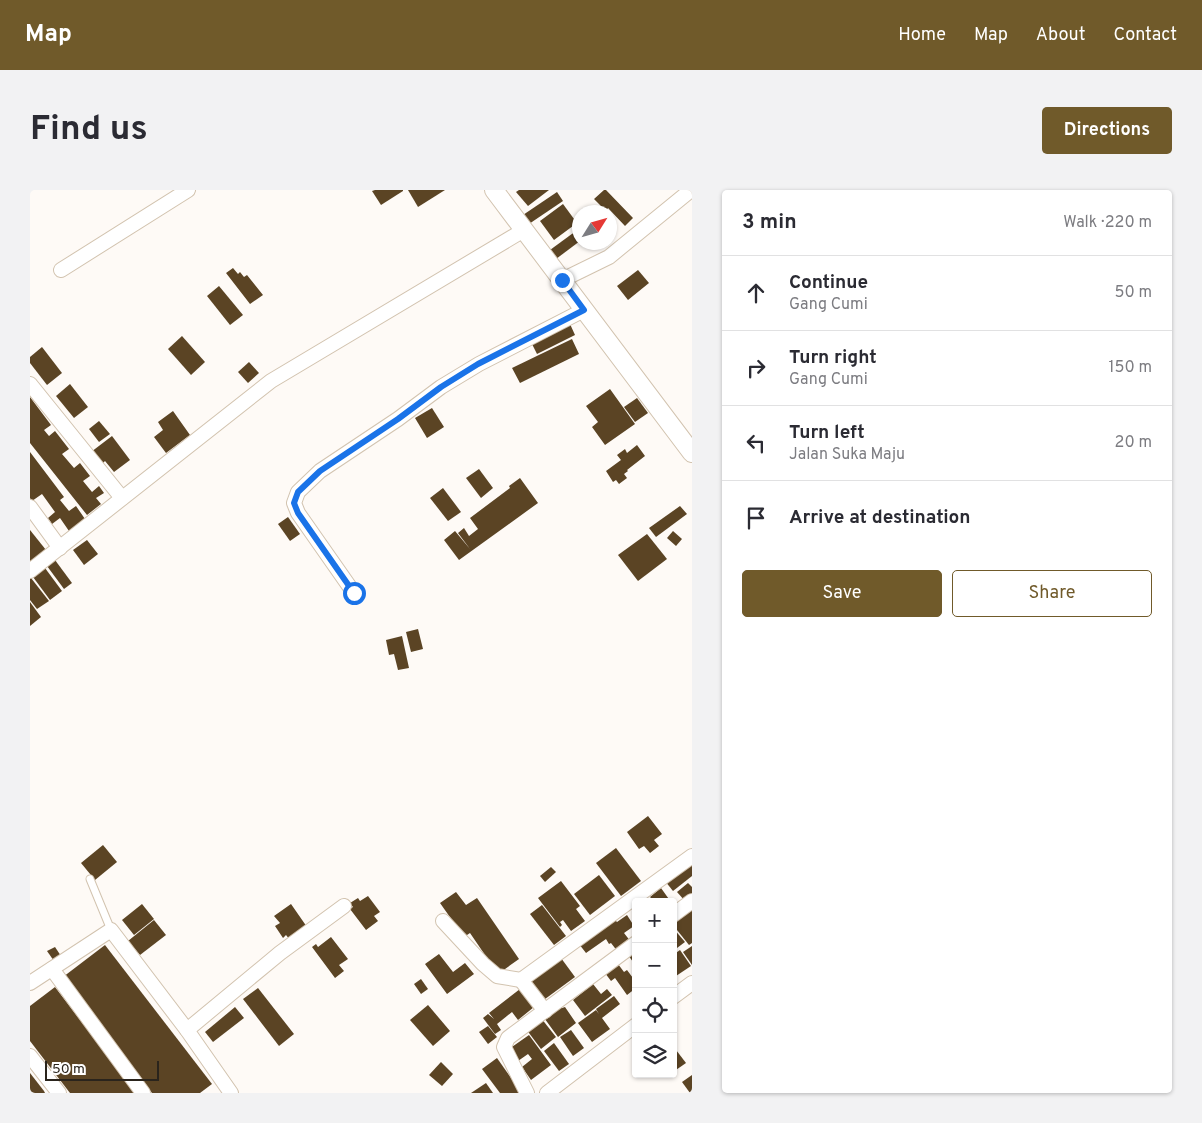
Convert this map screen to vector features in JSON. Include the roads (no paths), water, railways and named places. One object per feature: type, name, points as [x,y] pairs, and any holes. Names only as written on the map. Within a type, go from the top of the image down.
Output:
[{"type":"street","points":[[61,270],[188,190]]},
{"type":"street","points":[[494,190],[692,453]]},
{"type":"street","points":[[562,280],[609,257],[691,190]]},
{"type":"street","points":[[30,571],[271,381],[524,230]]},
{"type":"street","points":[[354,593],[298,513],[294,503],[298,492],[320,471],[398,419],[441,387],[478,364],[584,310]]},
{"type":"street","points":[[30,384],[122,498]]},
{"type":"street","points":[[30,507],[60,548]]},
{"type":"street","points":[[522,980],[692,856]]},
{"type":"street","points":[[677,912],[692,901]]},
{"type":"street","points":[[187,1030],[280,953],[344,906]]},
{"type":"street","points":[[443,921],[483,964],[497,976],[522,980],[545,1011]]},
{"type":"street","points":[[30,983],[111,930],[187,1030],[225,1091]]},
{"type":"street","points":[[527,1093],[504,1047],[508,1038],[632,946]]},
{"type":"street","points":[[52,969],[143,1093]]},
{"type":"street","points":[[677,994],[692,983]]},
{"type":"street","points":[[547,1093],[632,1029]]},
{"type":"street","points":[[30,1056],[59,1093]]},
{"type":"lane","points":[[90,879],[111,930]]}]
